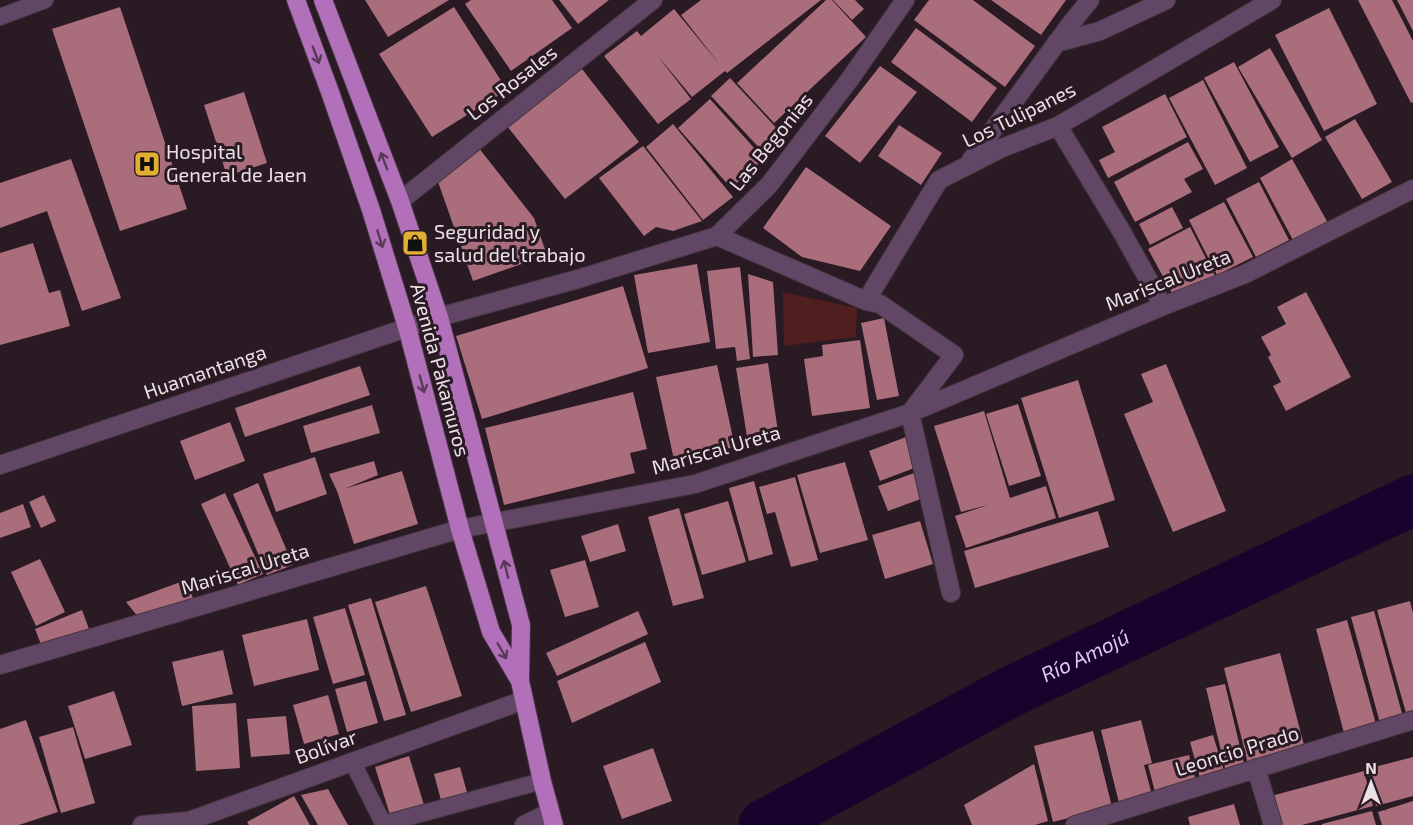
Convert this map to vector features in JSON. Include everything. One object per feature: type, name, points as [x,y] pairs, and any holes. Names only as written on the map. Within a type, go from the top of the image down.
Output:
[{"type":"highway","name":"Avenida Pakamuros","points":[[296,0],[371,210],[407,327],[460,529],[491,632],[520,681]]},
{"type":"highway","name":"Avenida Pakamuros","points":[[323,0],[400,201],[432,320],[494,522],[521,625],[520,681],[552,818]]},
{"type":"street","name":"Los Rosales","points":[[400,201],[653,0]]},
{"type":"street","name":"Las Begonias","points":[[432,320],[578,279],[717,236],[770,185],[850,79],[904,0]]},
{"type":"street","points":[[969,164],[1056,43],[1090,0]]},
{"type":"street","points":[[1056,43],[1100,31],[1166,0]]},
{"type":"street","name":"Los Tulipanes","points":[[866,301],[939,180],[1002,148],[1058,126],[1272,0]]},
{"type":"street","points":[[1058,126],[1123,234],[1162,306]]},
{"type":"street","name":"Mariscal Ureta","points":[[0,665],[460,529],[695,484],[910,413],[1162,306],[1245,274],[1413,189]]},
{"type":"street","points":[[717,236],[866,301],[880,304],[954,356],[910,413],[951,593]]},
{"type":"street","name":"Huamantanga","points":[[0,465],[432,320]]},
{"type":"street","name":"Bolívar","points":[[142,825],[188,823],[352,761],[524,700]]},
{"type":"street","name":"Leoncio Prado","points":[[1075,825],[1413,720]]},
{"type":"street","points":[[1256,768],[1274,825]]},
{"type":"street","points":[[524,825],[552,818]]},
{"type":"lane","points":[[0,17],[45,0]]},
{"type":"lane","points":[[352,761],[383,824],[542,781]]},
{"type":"shaded area","points":[[783,292],[857,308],[856,337],[784,346]]},
{"type":"building","points":[[365,0],[449,0],[388,37]]},
{"type":"building","points":[[471,0],[552,0],[572,28],[511,71],[465,4]]},
{"type":"building","points":[[559,0],[609,0],[578,24]]},
{"type":"building","points":[[701,0],[821,0],[727,73],[725,71],[692,97],[657,55],[691,99],[658,124],[604,56],[637,31],[641,36],[674,9],[720,65],[681,15]]},
{"type":"building","points":[[826,0],[832,0],[866,37],[774,123],[737,83]]},
{"type":"building","points":[[833,0],[855,0],[864,9],[852,20]]},
{"type":"building","points":[[929,0],[973,0],[1035,46],[1005,87],[914,20]]},
{"type":"building","points":[[991,0],[1066,0],[1041,35]]},
{"type":"building","points":[[1358,0],[1392,0],[1413,41],[1413,102],[1411,103]]},
{"type":"building","points":[[1397,0],[1413,0],[1413,31]]},
{"type":"building","points":[[120,7],[187,209],[120,231],[52,29]]},
{"type":"building","points":[[454,7],[507,90],[432,137],[379,54]]},
{"type":"building","points":[[1329,8],[1377,104],[1324,131],[1275,35]]},
{"type":"building","points":[[916,28],[997,88],[972,122],[891,62]]},
{"type":"building","points":[[1270,48],[1322,140],[1292,158],[1238,67]]},
{"type":"building","points":[[1234,62],[1279,147],[1250,162],[1204,78]]},
{"type":"building","points":[[880,66],[917,92],[860,163],[825,136]]},
{"type":"building","points":[[582,69],[639,142],[565,199],[507,126]]},
{"type":"building","points":[[730,78],[782,134],[763,152],[711,96]]},
{"type":"building","points":[[1203,80],[1247,168],[1215,185],[1169,98]]},
{"type":"building","points":[[244,92],[267,163],[227,176],[204,105]]},
{"type":"building","points":[[1165,94],[1187,137],[1108,178],[1099,160],[1115,152],[1102,127]]},
{"type":"building","points":[[710,99],[764,159],[731,188],[678,128]]},
{"type":"building","points":[[1355,119],[1392,182],[1362,199],[1325,137]]},
{"type":"building","points":[[673,124],[733,197],[703,220],[646,147]]},
{"type":"building","points":[[899,125],[942,153],[921,185],[878,156]]},
{"type":"building","points":[[1188,142],[1203,169],[1184,179],[1192,192],[1135,222],[1114,182]]},
{"type":"building","points":[[643,146],[702,221],[673,231],[656,227],[644,236],[599,178]]},
{"type":"building","points":[[478,147],[534,218],[547,255],[473,281],[437,179]]},
{"type":"building","points":[[71,159],[121,298],[82,311],[47,211],[0,228],[0,183]]},
{"type":"building","points":[[1292,159],[1328,223],[1294,242],[1260,178]]},
{"type":"building","points":[[806,167],[891,226],[860,271],[802,257],[763,228]]},
{"type":"building","points":[[1259,182],[1289,240],[1256,257],[1226,199]]},
{"type":"building","points":[[1224,202],[1253,257],[1217,275],[1189,220]]},
{"type":"building","points":[[1172,207],[1183,228],[1150,245],[1139,224]]},
{"type":"building","points":[[1190,227],[1215,276],[1174,297],[1148,249]]},
{"type":"building","points":[[33,243],[49,293],[60,290],[70,326],[0,345],[0,253]]},
{"type":"building","points":[[697,264],[710,342],[648,353],[634,275]]},
{"type":"building","points":[[740,267],[750,359],[737,361],[735,347],[716,349],[707,271]]},
{"type":"building","points":[[748,274],[773,282],[778,355],[753,357]]},
{"type":"building","points":[[623,286],[648,368],[482,419],[456,336]]},
{"type":"building","points":[[1306,292],[1351,377],[1286,411],[1273,386],[1281,382],[1268,357],[1271,355],[1261,337],[1286,324],[1277,307]]},
{"type":"building","points":[[884,318],[899,396],[877,400],[861,323]]},
{"type":"building","points":[[860,340],[870,408],[812,416],[804,359],[823,356],[822,345]]},
{"type":"building","points":[[768,363],[778,432],[747,437],[736,368]]},
{"type":"building","points":[[1166,364],[1226,511],[1173,532],[1124,414],[1153,402],[1141,374]]},
{"type":"building","points":[[717,365],[735,447],[674,460],[656,377]]},
{"type":"building","points":[[360,366],[370,395],[245,437],[235,408]]},
{"type":"building","points":[[1078,380],[1115,500],[1059,518],[1021,398]]},
{"type":"building","points":[[633,392],[647,449],[630,453],[635,473],[504,505],[485,428]]},
{"type":"building","points":[[1018,404],[1041,476],[1009,486],[986,414]]},
{"type":"building","points":[[372,405],[380,433],[311,453],[303,426]]},
{"type":"building","points":[[984,411],[1010,498],[1046,486],[1056,518],[966,548],[955,516],[988,505],[961,512],[934,426]]},
{"type":"building","points":[[230,422],[245,461],[195,480],[180,441]]},
{"type":"building","points":[[906,437],[917,467],[880,481],[869,451]]},
{"type":"building","points":[[315,457],[327,494],[276,512],[263,474]]},
{"type":"building","points":[[374,461],[378,475],[344,489],[402,471],[418,524],[354,544],[337,491],[329,474]]},
{"type":"building","points":[[845,462],[868,540],[820,553],[797,475]]},
{"type":"building","points":[[917,472],[926,497],[888,511],[878,486]]},
{"type":"building","points":[[795,477],[818,560],[791,567],[775,512],[767,514],[759,487]]},
{"type":"building","points":[[754,481],[773,554],[749,561],[729,488]]},
{"type":"building","points":[[258,483],[293,565],[267,575],[233,494]]},
{"type":"building","points":[[225,493],[263,574],[238,585],[201,504]]},
{"type":"building","points":[[44,495],[56,521],[41,528],[29,502]]},
{"type":"building","points":[[728,501],[746,562],[702,575],[684,514]]},
{"type":"building","points":[[23,504],[31,527],[0,538],[0,513]]},
{"type":"building","points":[[679,508],[704,598],[673,606],[648,517]]},
{"type":"building","points":[[1098,511],[1109,547],[975,588],[964,551]]},
{"type":"building","points":[[920,521],[933,564],[885,579],[872,535]]},
{"type":"building","points":[[618,524],[626,551],[590,562],[581,536]]},
{"type":"building","points":[[40,559],[65,612],[36,626],[11,572]]},
{"type":"building","points":[[585,560],[599,607],[565,617],[550,570]]},
{"type":"building","points":[[186,580],[193,598],[139,618],[126,602]]},
{"type":"building","points":[[426,586],[462,696],[411,712],[375,602]]},
{"type":"building","points":[[371,598],[406,715],[384,721],[348,605]]},
{"type":"building","points":[[1410,601],[1413,613],[1413,711],[1406,713],[1377,610]]},
{"type":"building","points":[[345,608],[365,675],[333,684],[313,617]]},
{"type":"building","points":[[82,610],[89,629],[42,647],[35,629]]},
{"type":"building","points":[[638,611],[648,634],[557,676],[546,653]]},
{"type":"building","points":[[1374,611],[1403,717],[1380,723],[1351,617]]},
{"type":"building","points":[[307,619],[319,670],[254,686],[242,635]]},
{"type":"building","points":[[1347,620],[1376,724],[1344,733],[1316,629]]},
{"type":"building","points":[[645,642],[661,682],[572,723],[557,681]]},
{"type":"building","points":[[223,650],[233,694],[182,706],[172,662]]},
{"type":"building","points":[[1280,653],[1305,749],[1248,764],[1224,668]]},
{"type":"building","points":[[366,681],[378,723],[347,732],[335,689]]},
{"type":"building","points":[[1225,684],[1245,768],[1226,772],[1206,688]]},
{"type":"building","points":[[114,691],[132,745],[85,759],[68,706]]},
{"type":"building","points":[[328,695],[339,734],[304,744],[293,705]]},
{"type":"building","points":[[236,703],[240,768],[196,771],[192,706]]},
{"type":"building","points":[[286,716],[290,754],[251,757],[247,719]]},
{"type":"building","points":[[26,720],[58,812],[19,825],[0,825],[0,729]]},
{"type":"building","points":[[1141,720],[1152,763],[1144,765],[1152,795],[1119,803],[1101,730]]},
{"type":"building","points":[[73,727],[95,803],[61,813],[39,737]]},
{"type":"building","points":[[1093,731],[1112,807],[1053,822],[1034,746]]},
{"type":"building","points":[[1213,735],[1224,771],[1200,778],[1190,742]]},
{"type":"building","points":[[653,748],[672,801],[622,819],[603,766]]},
{"type":"building","points":[[1189,755],[1196,781],[1155,792],[1148,765]]},
{"type":"building","points":[[409,756],[424,805],[390,815],[375,767]]},
{"type":"building","points":[[1413,757],[1413,796],[1376,806],[1367,769]]},
{"type":"building","points":[[1034,764],[1048,821],[1035,825],[972,825],[964,805]]},
{"type":"building","points":[[460,767],[468,796],[442,804],[434,774]]},
{"type":"building","points":[[1364,771],[1373,806],[1302,825],[1279,825],[1271,796]]},
{"type":"building","points":[[328,789],[348,825],[318,825],[301,795]]},
{"type":"building","points":[[294,796],[310,825],[249,825],[247,822]]},
{"type":"building","points":[[1413,801],[1413,825],[1382,825],[1378,812]]},
{"type":"building","points":[[1234,804],[1240,825],[1190,825],[1188,817]]},
{"type":"building","points":[[1372,811],[1376,825],[1322,825],[1322,824]]},
{"type":"waterway","name":"Río Amojú","points":[[764,825],[1010,692],[1413,500]]},
{"type":"place","name":"Hospital General de Jaen","points":[[147,164]]},
{"type":"place","name":"Seguridad y salud del trabajo","points":[[415,243]]}]
